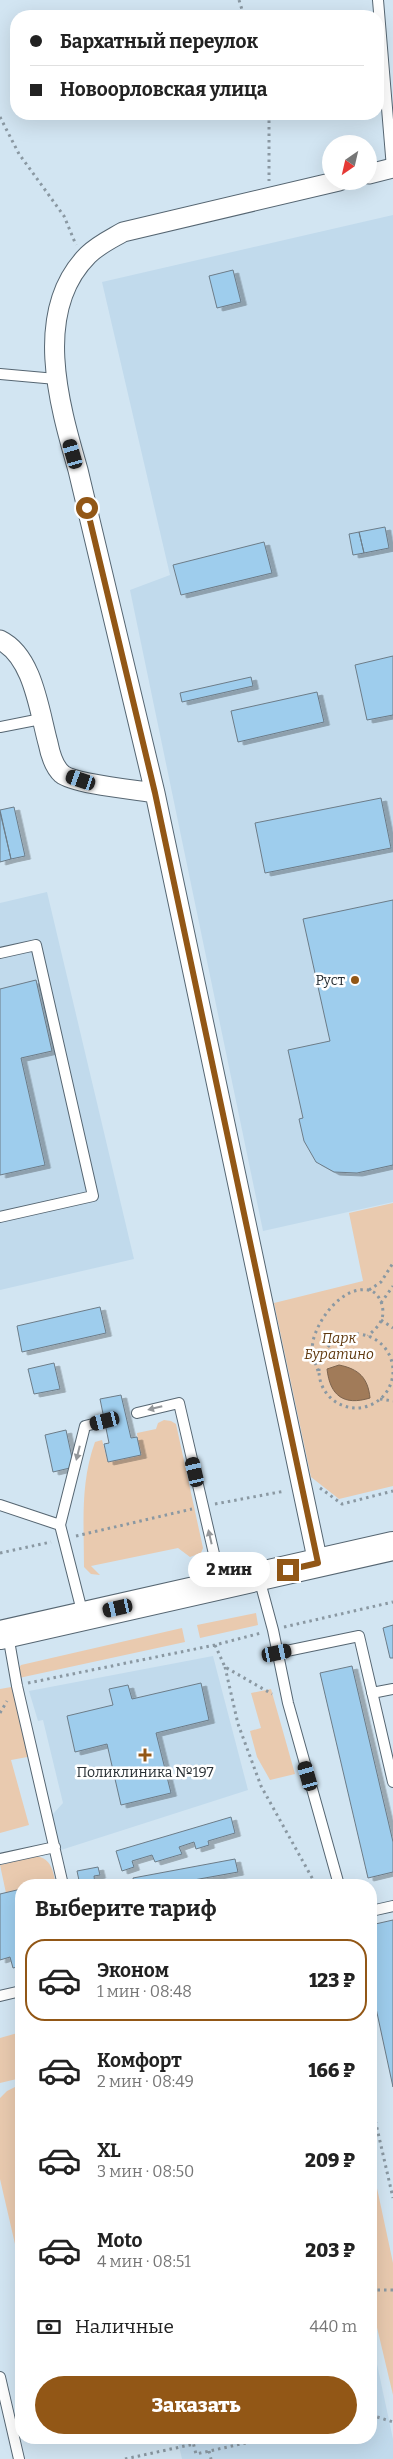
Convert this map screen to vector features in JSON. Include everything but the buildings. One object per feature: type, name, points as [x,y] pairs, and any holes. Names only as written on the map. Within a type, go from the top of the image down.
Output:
[{"type":"street","points":[[378,172],[393,168]]},
{"type":"street","points":[[318,1563],[155,793],[78,470],[64,424],[56,379],[54,354],[59,308],[66,287],[76,269],[89,254],[105,242],[123,232],[322,185]]},
{"type":"street","points":[[0,640],[12,645],[27,667],[52,758],[62,774],[81,780],[155,793]]},
{"type":"street","points":[[4,1634],[259,1578],[393,1546]]},
{"type":"lane","points":[[384,67],[393,168]]},
{"type":"lane","points":[[0,374],[56,379]]},
{"type":"lane","points":[[0,728],[41,719]]},
{"type":"lane","points":[[0,953],[36,945],[93,1196],[0,1217]]},
{"type":"lane","points":[[138,1413],[179,1402],[221,1585]]},
{"type":"lane","points":[[84,1616],[60,1525],[85,1426],[105,1421]]},
{"type":"lane","points":[[0,1505],[60,1525]]},
{"type":"lane","points":[[259,1578],[273,1630],[288,1703],[337,1879]]},
{"type":"lane","points":[[4,1634],[61,1879]]},
{"type":"lane","points":[[277,1653],[358,1636],[393,1782]]},
{"type":"lane","points":[[372,1693],[393,1689]]},
{"type":"lane","points":[[0,1859],[55,1847]]},
{"type":"lane","points":[[377,1910],[393,1906]]},
{"type":"lane","points":[[0,1996],[15,1992]]},
{"type":"lane","points":[[0,2377],[5,2422],[19,2459]]},
{"type":"path","points":[[0,117],[19,154],[64,216],[76,244]]},
{"type":"path","points":[[269,120],[269,198]]},
{"type":"path","points":[[393,1263],[380,1282],[369,1290],[355,1292],[333,1305],[324,1315],[313,1341],[313,1355],[322,1386],[328,1396],[338,1403],[349,1407],[362,1408],[380,1400],[393,1401]]},
{"type":"path","points":[[381,1303],[393,1286]]},
{"type":"path","points":[[368,1336],[382,1320],[379,1296],[369,1290]]},
{"type":"path","points":[[382,1320],[393,1328]]},
{"type":"path","points":[[319,1374],[320,1362],[325,1350],[334,1342],[344,1336],[356,1334],[368,1336],[379,1342],[387,1351],[392,1362],[393,1375],[390,1386],[380,1400]]},
{"type":"path","points":[[16,1686],[216,1645],[393,1602]]},
{"type":"path","points":[[216,1645],[225,1667],[238,1724],[262,1786],[313,1879]]},
{"type":"path","points":[[225,1667],[288,1703]]},
{"type":"path","points":[[377,2128],[393,2198]]},
{"type":"path","points":[[377,2290],[393,2290]]},
{"type":"path","points":[[377,2416],[393,2422]]},
{"type":"path","points":[[125,2459],[194,2444],[196,2454],[238,2444]]},
{"type":"path","points":[[209,2450],[211,2459]]},
{"type":"shaded area","points":[[393,215],[393,1202],[263,1231],[130,590],[170,575],[102,282]]},
{"type":"shaded area","points":[[47,892],[134,1259],[0,1290],[0,903]]},
{"type":"shaded area","points":[[339,1365],[352,1369],[365,1380],[370,1398],[353,1401],[340,1397],[335,1392],[331,1386],[327,1369]]},
{"type":"shaded area","name":"Поликлиника №197","points":[[213,1656],[248,1790],[61,1850],[52,1815],[63,1803],[43,1720],[38,1721],[29,1691]]},
{"type":"shaded area","points":[[377,2364],[393,2439],[393,2459],[182,2459],[178,2444],[377,2444]]},
{"type":"green space","name":"Парк Буратино","points":[[393,1203],[393,1486],[339,1499],[311,1477],[274,1303],[363,1281],[349,1213]]},
{"type":"green space","points":[[164,1420],[176,1424],[203,1548],[201,1553],[190,1557],[178,1548],[91,1566],[100,1575],[91,1574],[84,1567],[84,1504],[87,1473],[95,1442],[102,1440],[108,1462],[140,1455],[137,1433],[156,1429],[158,1423]]},
{"type":"green space","points":[[256,1613],[258,1625],[200,1638],[197,1625]]},
{"type":"green space","points":[[182,1628],[185,1642],[19,1678],[18,1669],[21,1665]]},
{"type":"green space","points":[[17,1686],[33,1756],[11,1760],[29,1825],[0,1833],[0,1689]]},
{"type":"green space","points":[[271,1689],[295,1774],[270,1780],[257,1757],[250,1731],[261,1728],[251,1693]]},
{"type":"green space","points":[[36,1856],[49,1863],[55,1879],[15,1879],[15,1891],[6,1893],[0,1865]]},
{"type":"green space","points":[[15,2034],[15,2079],[0,2083],[0,2038]]},
{"type":"green space","points":[[15,2087],[15,2244],[0,2179],[0,2098],[7,2091]]},
{"type":"green space","points":[[377,2188],[393,2263],[393,2395],[377,2327]]},
{"type":"place","name":"Руст","points":[[355,980]]},
{"type":"place","name":"Поликлиника №197","points":[[145,1755]]},
{"type":"route","points":[[87,508],[155,793],[318,1563],[288,1570]]}]
